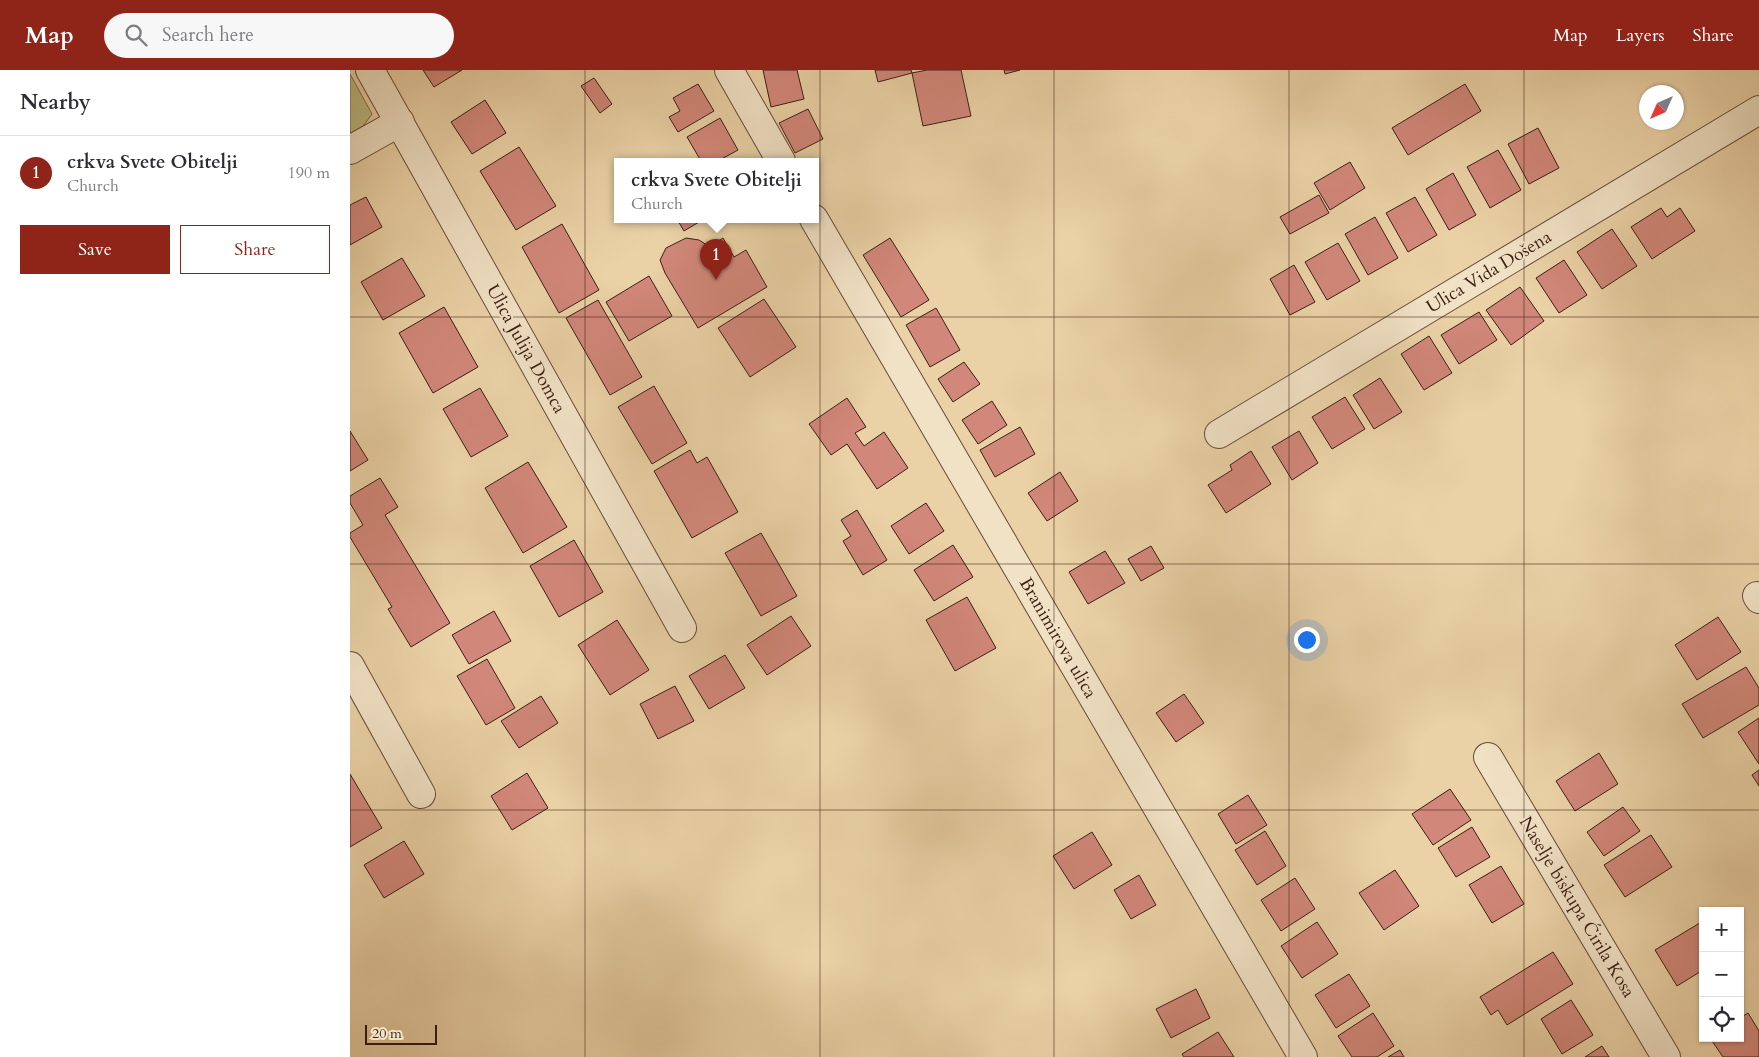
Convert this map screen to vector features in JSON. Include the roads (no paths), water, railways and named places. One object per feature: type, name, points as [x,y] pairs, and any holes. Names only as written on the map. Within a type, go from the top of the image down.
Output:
[{"type":"street","name":"Ulica Julija Domca","points":[[370,70],[682,628]]},
{"type":"street","points":[[729,70],[779,158]]},
{"type":"street","name":"Ulica Vida Došena","points":[[1219,434],[1759,110]]},
{"type":"street","points":[[350,150],[400,122]]},
{"type":"street","name":"Branimirova ulica","points":[[816,223],[1304,1057]]},
{"type":"street","points":[[350,666],[421,794]]},
{"type":"street","name":"Naselje biskupa Ćirila Kosa","points":[[1488,758],[1666,1057]]},
{"type":"place","name":"crkva Svete Obitelji","points":[[716,280]]}]
